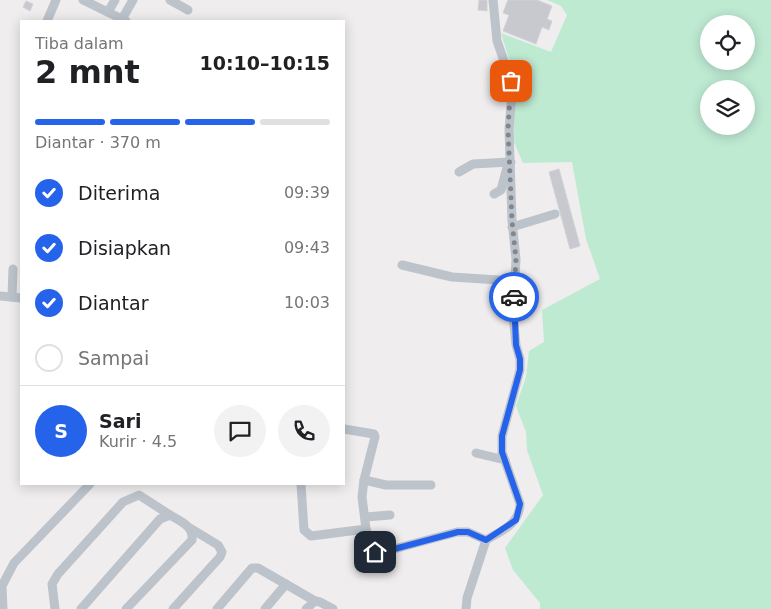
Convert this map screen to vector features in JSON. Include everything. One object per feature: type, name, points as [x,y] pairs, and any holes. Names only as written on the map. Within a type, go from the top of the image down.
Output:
[{"type":"street","points":[[47,20],[56,0]]},
{"type":"street","points":[[83,0],[124,20],[133,0]]},
{"type":"street","points":[[108,12],[115,0]]},
{"type":"street","points":[[170,0],[188,10]]},
{"type":"street","points":[[466,609],[467,598],[486,540],[510,526],[520,512],[518,497],[505,460],[502,436],[520,370],[513,315],[516,259],[512,227],[508,129],[511,81],[496,41],[493,0]]},
{"type":"street","points":[[459,172],[473,164],[510,162]]},
{"type":"street","points":[[494,194],[501,190],[510,162]]},
{"type":"street","points":[[512,227],[555,214]]},
{"type":"street","points":[[402,265],[452,277],[514,281]]},
{"type":"street","points":[[0,296],[17,298],[13,269]]},
{"type":"street","points":[[345,429],[374,434],[375,441],[364,480],[362,498],[370,548],[378,553],[458,532],[468,532],[486,540]]},
{"type":"street","points":[[476,453],[505,460]]},
{"type":"street","points":[[364,480],[386,485],[431,486]]},
{"type":"street","points":[[2,609],[2,586],[14,563],[89,485]]},
{"type":"street","points":[[301,485],[304,530],[307,534],[311,536],[366,529]]},
{"type":"street","points":[[55,609],[52,584],[58,574],[123,502],[139,495],[218,545],[222,552],[220,558],[173,609]]},
{"type":"street","points":[[81,609],[160,519],[170,515]]},
{"type":"street","points":[[366,517],[390,515]]},
{"type":"street","points":[[126,609],[192,540],[193,533],[190,528]]},
{"type":"street","points":[[217,609],[252,568],[258,568],[332,609]]},
{"type":"street","points":[[265,609],[286,584]]},
{"type":"street","points":[[306,609],[315,601]]},
{"type":"green space","points":[[547,0],[771,0],[771,609],[540,609],[540,603],[513,570],[505,548],[543,495],[527,450],[526,432],[516,406],[526,377],[529,351],[544,342],[542,310],[600,279],[586,239],[572,162],[523,163],[513,140],[515,79],[501,33],[551,52],[567,15],[561,6]]},
{"type":"building","points":[[479,0],[487,0],[487,11],[478,10]]},
{"type":"building","points":[[508,0],[537,0],[552,6],[547,19],[552,21],[549,30],[542,27],[536,44],[503,31],[509,15],[503,13]]},
{"type":"building","points":[[26,1],[33,4],[30,11],[23,7]]},
{"type":"building","points":[[559,169],[580,246],[570,249],[549,172]]},
{"type":"way so far","points":[[511,81],[512,93],[508,129],[511,162],[512,221],[516,259],[514,297]]},
{"type":"route","points":[[375,552],[383,552],[458,532],[468,532],[486,540],[510,526],[516,520],[520,512],[520,504],[502,452],[502,436],[520,370],[513,315],[514,297]]}]
